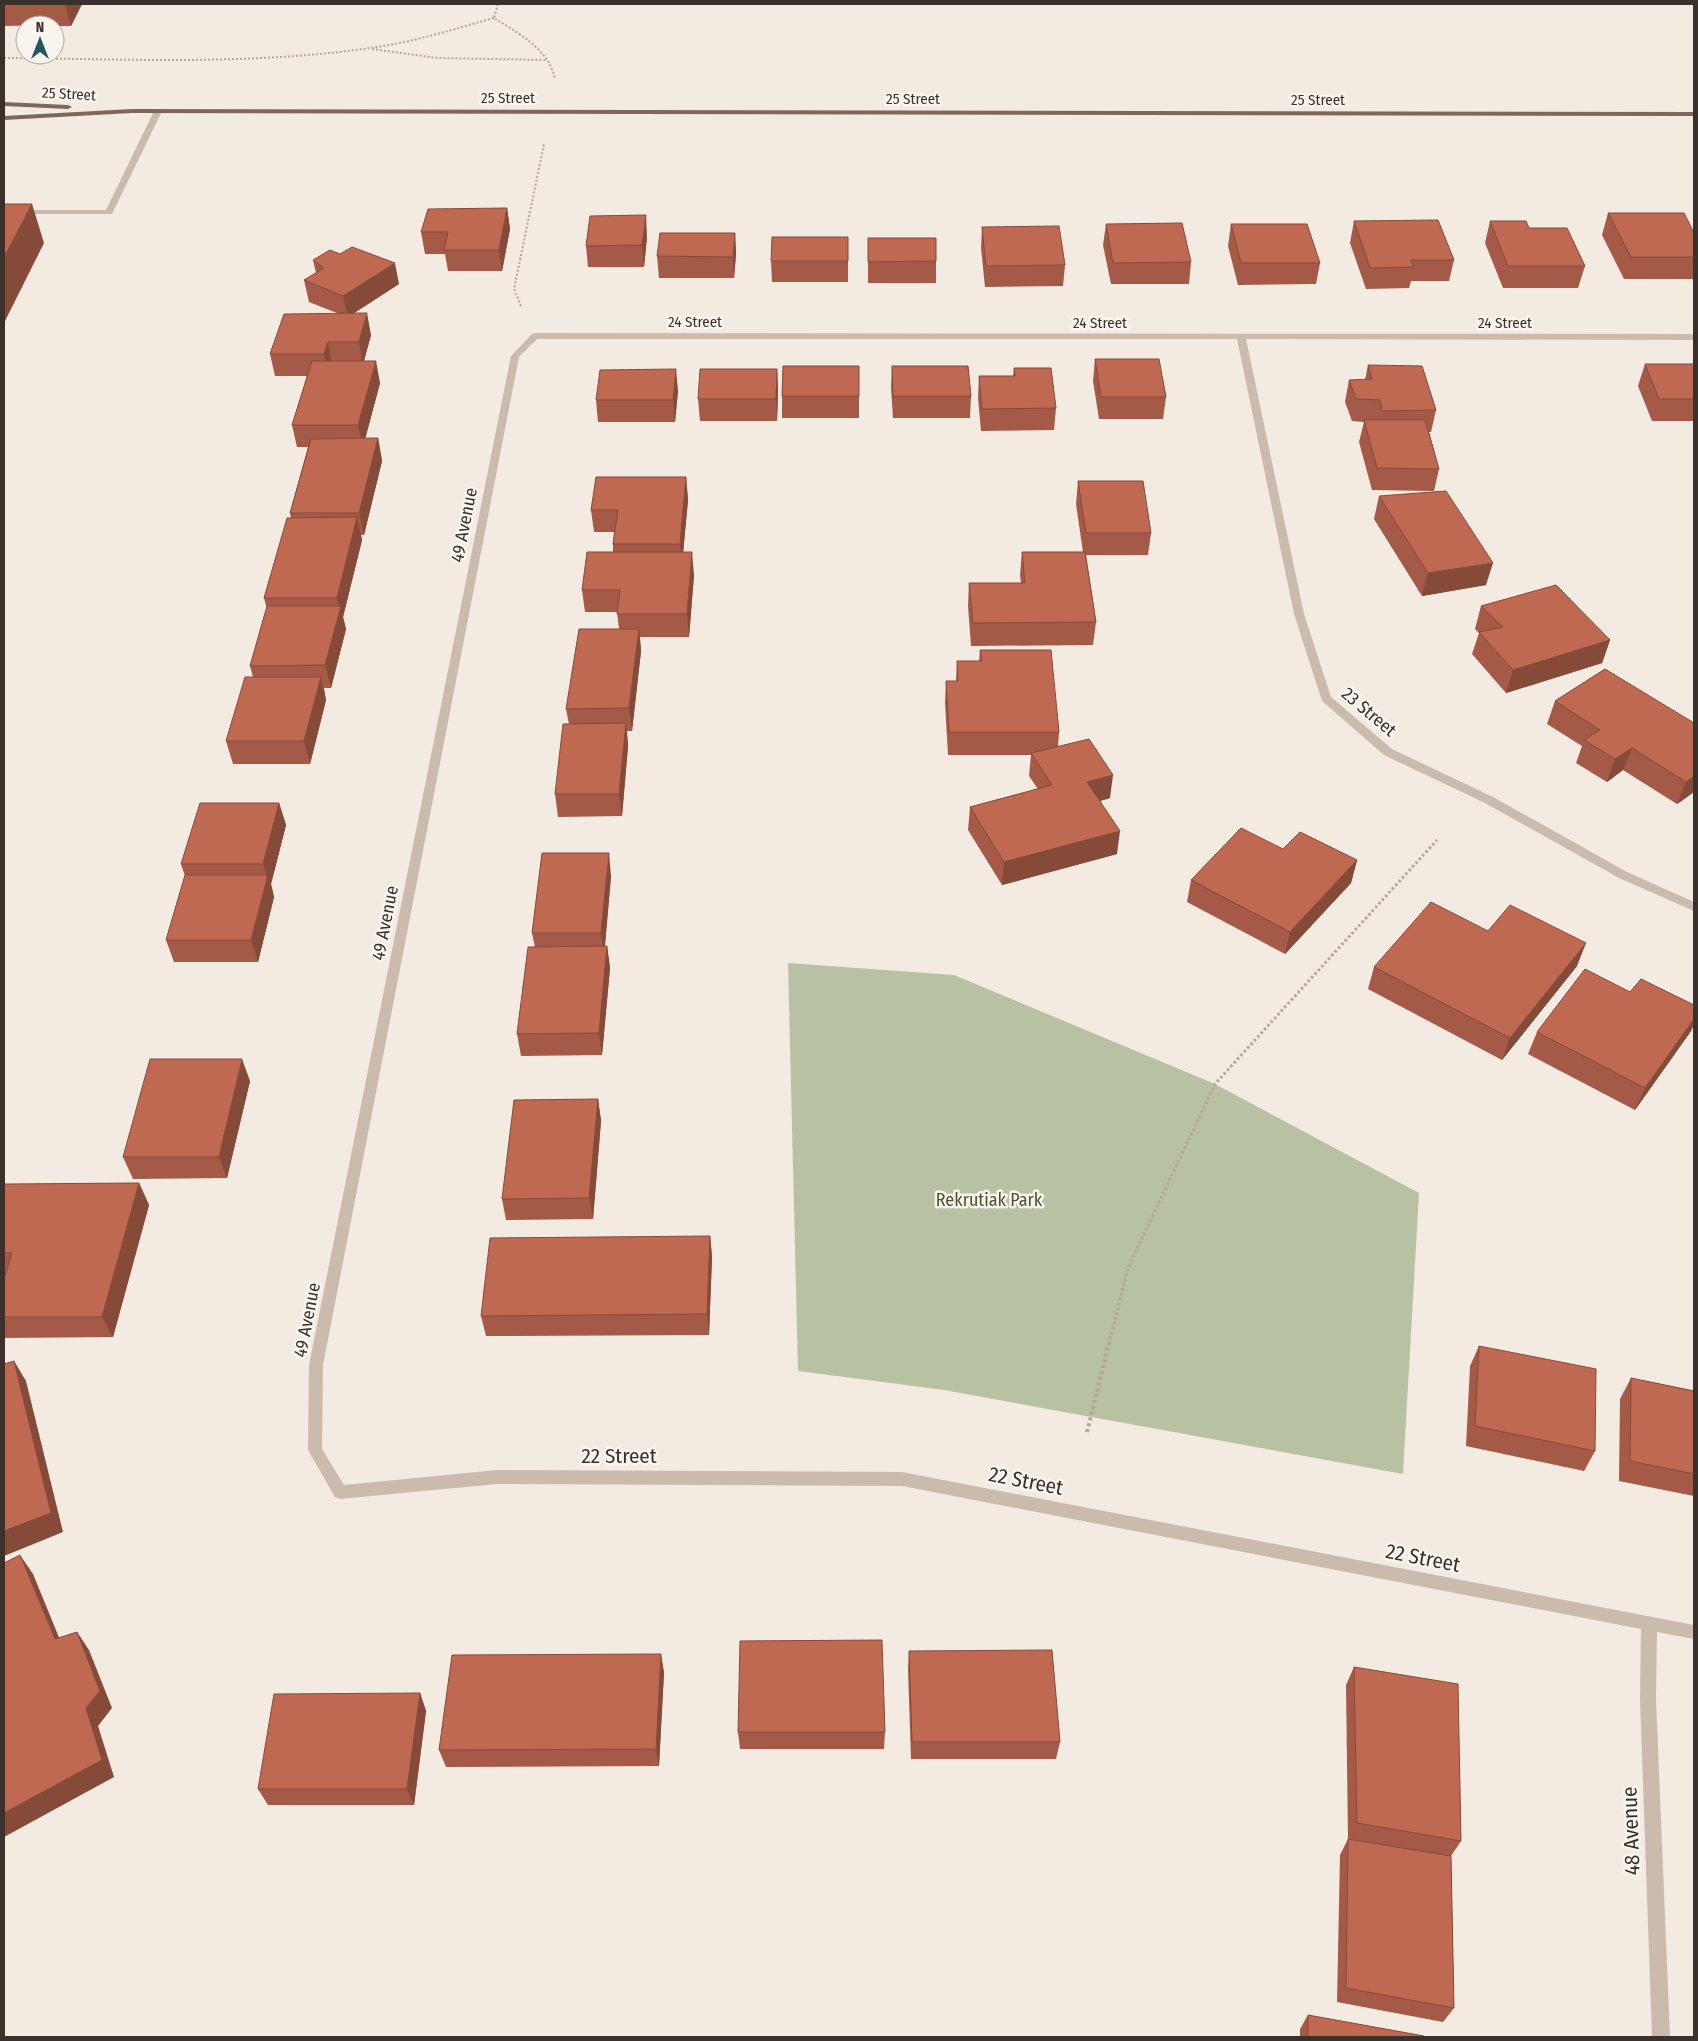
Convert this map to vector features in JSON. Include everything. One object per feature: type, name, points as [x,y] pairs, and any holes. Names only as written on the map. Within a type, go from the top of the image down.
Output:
[{"type":"main road","name":"25 Street","points":[[4,104],[132,111],[1694,114]]},
{"type":"main road","name":"25 Street","points":[[4,118],[132,111]]},
{"type":"street","points":[[4,212],[109,212],[158,111]]},
{"type":"street","name":"24 Street","points":[[515,356],[535,336],[1694,337]]},
{"type":"street","name":"23 Street","points":[[1241,337],[1299,614],[1326,699],[1388,752],[1489,800],[1623,875],[1694,907]]},
{"type":"street","name":"49 Avenue","points":[[340,1492],[315,1450],[316,1365],[515,356]]},
{"type":"street","name":"22 Street","points":[[340,1492],[497,1477],[902,1479],[1694,1632]]},
{"type":"street","name":"48 Avenue","points":[[1649,1624],[1648,1699],[1661,2037]]},
{"type":"path","points":[[494,18],[498,4]]},
{"type":"path","points":[[4,58],[263,57],[369,48],[494,18],[525,38],[547,60],[555,74],[555,83]]},
{"type":"path","points":[[369,48],[398,55],[444,59],[547,60]]},
{"type":"path","points":[[518,297],[514,289],[545,143]]},
{"type":"path","points":[[1086,1432],[1128,1268],[1215,1084],[1437,840]]},
{"type":"green space","name":"Rekrutiak Park","points":[[788,963],[954,975],[1215,1084],[1419,1193],[1403,1474],[944,1390],[798,1371]]},
{"type":"building","points":[[4,204],[32,204],[4,257]]},
{"type":"building","points":[[507,208],[499,250],[444,250],[448,232],[421,232],[428,209]]},
{"type":"building","points":[[1608,213],[1684,213],[1694,233],[1694,257],[1631,257]]},
{"type":"building","points":[[646,215],[642,245],[586,246],[590,216]]},
{"type":"building","points":[[1438,220],[1454,260],[1411,260],[1414,267],[1370,268],[1354,221]]},
{"type":"building","points":[[1490,221],[1526,221],[1529,228],[1567,228],[1585,266],[1508,266]]},
{"type":"building","points":[[1182,223],[1191,262],[1113,263],[1106,224]]},
{"type":"building","points":[[1231,224],[1307,224],[1320,263],[1241,263]]},
{"type":"building","points":[[1059,226],[1065,265],[986,266],[982,227]]},
{"type":"building","points":[[660,233],[735,233],[733,257],[657,256]]},
{"type":"building","points":[[772,237],[848,237],[848,261],[771,261]]},
{"type":"building","points":[[868,238],[936,238],[936,261],[868,262]]},
{"type":"building","points":[[352,247],[395,263],[343,296],[304,280],[324,268],[313,260],[330,250],[340,254]]},
{"type":"building","points":[[367,313],[359,342],[328,342],[324,354],[270,354],[284,314]]},
{"type":"building","points":[[1095,359],[1159,359],[1166,397],[1101,397]]},
{"type":"building","points":[[312,361],[376,361],[358,425],[292,425]]},
{"type":"building","points":[[1645,364],[1694,364],[1694,399],[1659,399]]},
{"type":"building","points":[[1368,365],[1422,366],[1436,410],[1382,411],[1380,400],[1356,399],[1349,380],[1372,379]]},
{"type":"building","points":[[783,366],[859,366],[859,396],[782,396]]},
{"type":"building","points":[[892,366],[968,366],[971,396],[893,396]]},
{"type":"building","points":[[1014,368],[1051,368],[1056,408],[982,409],[979,376],[1015,376]]},
{"type":"building","points":[[676,369],[673,400],[596,400],[600,370]]},
{"type":"building","points":[[700,369],[777,369],[776,399],[698,399]]},
{"type":"building","points":[[1364,420],[1425,420],[1439,469],[1377,468]]},
{"type":"building","points":[[378,438],[359,513],[290,513],[311,439]]},
{"type":"building","points":[[596,477],[686,477],[680,544],[613,544],[618,510],[591,510]]},
{"type":"building","points":[[1078,481],[1143,481],[1151,533],[1086,533]]},
{"type":"building","points":[[1446,491],[1493,563],[1428,573],[1379,496]]},
{"type":"building","points":[[357,517],[337,598],[264,598],[287,518]]},
{"type":"building","points":[[587,552],[692,552],[687,614],[617,614],[620,590],[582,590]]},
{"type":"building","points":[[1022,552],[1085,552],[1096,622],[973,623],[969,583],[1025,583]]},
{"type":"building","points":[[1556,585],[1610,640],[1513,670],[1479,632],[1503,627],[1481,606]]},
{"type":"building","points":[[267,606],[341,606],[325,665],[250,666]]},
{"type":"building","points":[[579,629],[639,629],[629,708],[566,709]]},
{"type":"building","points":[[980,650],[1051,650],[1059,732],[949,732],[946,681],[958,681],[957,661],[982,661]]},
{"type":"building","points":[[1605,669],[1694,723],[1694,776],[1686,782],[1632,748],[1615,759],[1584,740],[1600,730],[1555,701]]},
{"type":"building","points":[[245,677],[321,677],[304,741],[226,741]]},
{"type":"building","points":[[626,723],[619,794],[555,794],[563,724]]},
{"type":"building","points":[[1089,739],[1113,775],[1087,782],[1120,831],[1004,862],[970,807],[1052,785],[1031,753]]},
{"type":"building","points":[[200,803],[279,803],[263,864],[181,864]]},
{"type":"building","points":[[1241,828],[1283,849],[1300,832],[1357,860],[1290,932],[1191,880]]},
{"type":"building","points":[[542,853],[609,853],[601,933],[532,933]]},
{"type":"building","points":[[185,875],[268,875],[251,940],[166,940]]},
{"type":"building","points":[[1431,902],[1488,931],[1510,905],[1586,943],[1510,1038],[1374,967]]},
{"type":"building","points":[[607,946],[599,1033],[517,1034],[528,947]]},
{"type":"building","points":[[1585,969],[1630,992],[1641,979],[1694,1005],[1694,1019],[1645,1088],[1537,1032]]},
{"type":"building","points":[[150,1059],[242,1059],[219,1157],[123,1157]]},
{"type":"building","points":[[598,1099],[589,1198],[502,1199],[514,1100]]},
{"type":"building","points":[[139,1183],[102,1317],[4,1317],[4,1279],[12,1253],[4,1253],[5,1184]]},
{"type":"building","points":[[710,1236],[707,1314],[481,1316],[490,1238]]},
{"type":"building","points":[[1479,1346],[1596,1369],[1595,1451],[1475,1426]]},
{"type":"building","points":[[14,1361],[51,1513],[4,1531],[4,1364]]},
{"type":"building","points":[[1631,1378],[1694,1391],[1694,1474],[1630,1461]]},
{"type":"building","points":[[20,1555],[55,1639],[77,1632],[100,1691],[86,1708],[102,1760],[4,1813],[4,1563]]},
{"type":"building","points":[[882,1640],[885,1732],[738,1732],[740,1641]]},
{"type":"building","points":[[1052,1650],[1060,1742],[912,1742],[909,1651]]},
{"type":"building","points":[[661,1654],[656,1749],[439,1750],[452,1655]]},
{"type":"building","points":[[1354,1667],[1458,1684],[1461,1841],[1357,1823]]},
{"type":"building","points":[[420,1693],[407,1789],[258,1789],[274,1694]]},
{"type":"building","points":[[1348,1839],[1451,1856],[1454,2008],[1346,1988]]},
{"type":"building","points":[[1308,2015],[1424,2036],[1424,2037],[1308,2037]]}]
